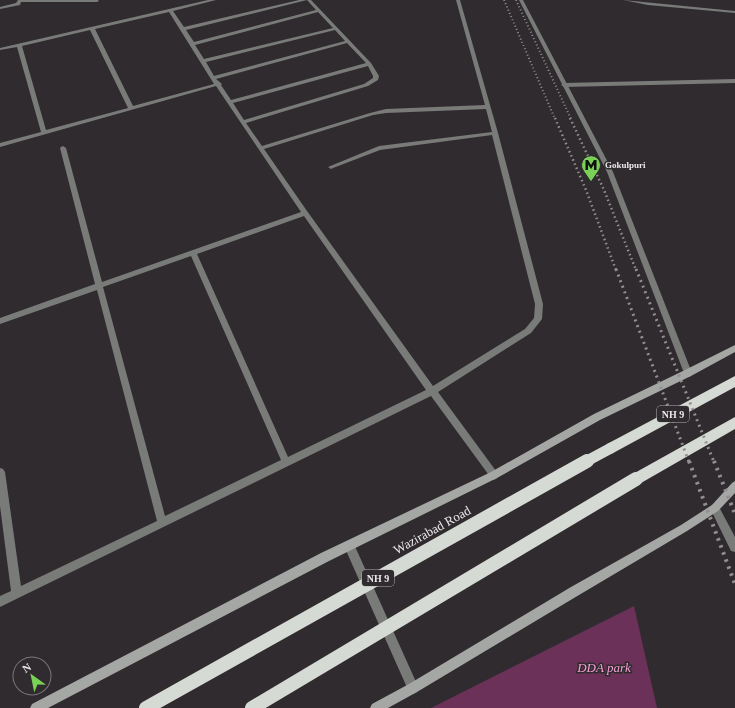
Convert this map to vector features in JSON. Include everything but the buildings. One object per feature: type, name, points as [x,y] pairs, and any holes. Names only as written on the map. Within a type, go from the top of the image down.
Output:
[{"type":"highway","name":"Wazirabad Road","points":[[146,708],[611,448],[735,381]]},
{"type":"highway","points":[[252,708],[636,479],[735,423]]},
{"type":"main road","points":[[36,708],[349,546],[494,475],[597,417],[688,373],[735,348]]},
{"type":"main road","points":[[376,708],[413,688],[684,528],[715,508],[735,486]]},
{"type":"street","points":[[0,8],[14,6],[18,4],[20,0],[97,1]]},
{"type":"street","points":[[0,49],[214,0]]},
{"type":"street","points":[[183,29],[305,0]]},
{"type":"street","points":[[243,122],[371,83],[376,79],[376,76],[369,64],[346,42],[319,10],[308,0]]},
{"type":"street","points":[[0,602],[432,391],[528,331],[538,319],[539,304],[495,133],[458,0]]},
{"type":"street","points":[[521,0],[610,172],[688,373]]},
{"type":"street","points":[[625,0],[648,4],[735,12]]},
{"type":"street","points":[[170,10],[193,44],[213,78],[305,213],[494,475]]},
{"type":"street","points":[[193,44],[319,10]]},
{"type":"street","points":[[92,28],[131,108]]},
{"type":"street","points":[[203,61],[335,28]]},
{"type":"street","points":[[213,78],[346,42]]},
{"type":"street","points":[[19,45],[44,132]]},
{"type":"street","points":[[230,102],[369,64]]},
{"type":"street","points":[[564,85],[735,80]]},
{"type":"street","points":[[0,145],[218,84]]},
{"type":"street","points":[[261,148],[379,112],[488,107]]},
{"type":"street","points":[[331,167],[379,148],[495,133]]},
{"type":"street","points":[[62,148],[162,523]]},
{"type":"street","points":[[0,321],[305,213]]},
{"type":"street","points":[[193,252],[286,462]]},
{"type":"street","points":[[0,472],[17,593]]},
{"type":"street","points":[[715,508],[735,547]]},
{"type":"street","points":[[349,546],[413,688]]},
{"type":"green space","name":"DDA park","points":[[634,606],[657,708],[431,708]]},
{"type":"railway","points":[[504,0],[555,119]]},
{"type":"railway","points":[[516,0],[571,119]]},
{"type":"railway","points":[[555,118],[586,190],[616,270]]},
{"type":"railway","points":[[570,118],[604,190],[636,270]]},
{"type":"railway","points":[[616,269],[689,462]]},
{"type":"railway","points":[[636,269],[714,462]]},
{"type":"railway","points":[[689,461],[735,584]]},
{"type":"railway","points":[[714,461],[735,514]]},
{"type":"place","name":"Gokulpuri","points":[[591,182]]}]
